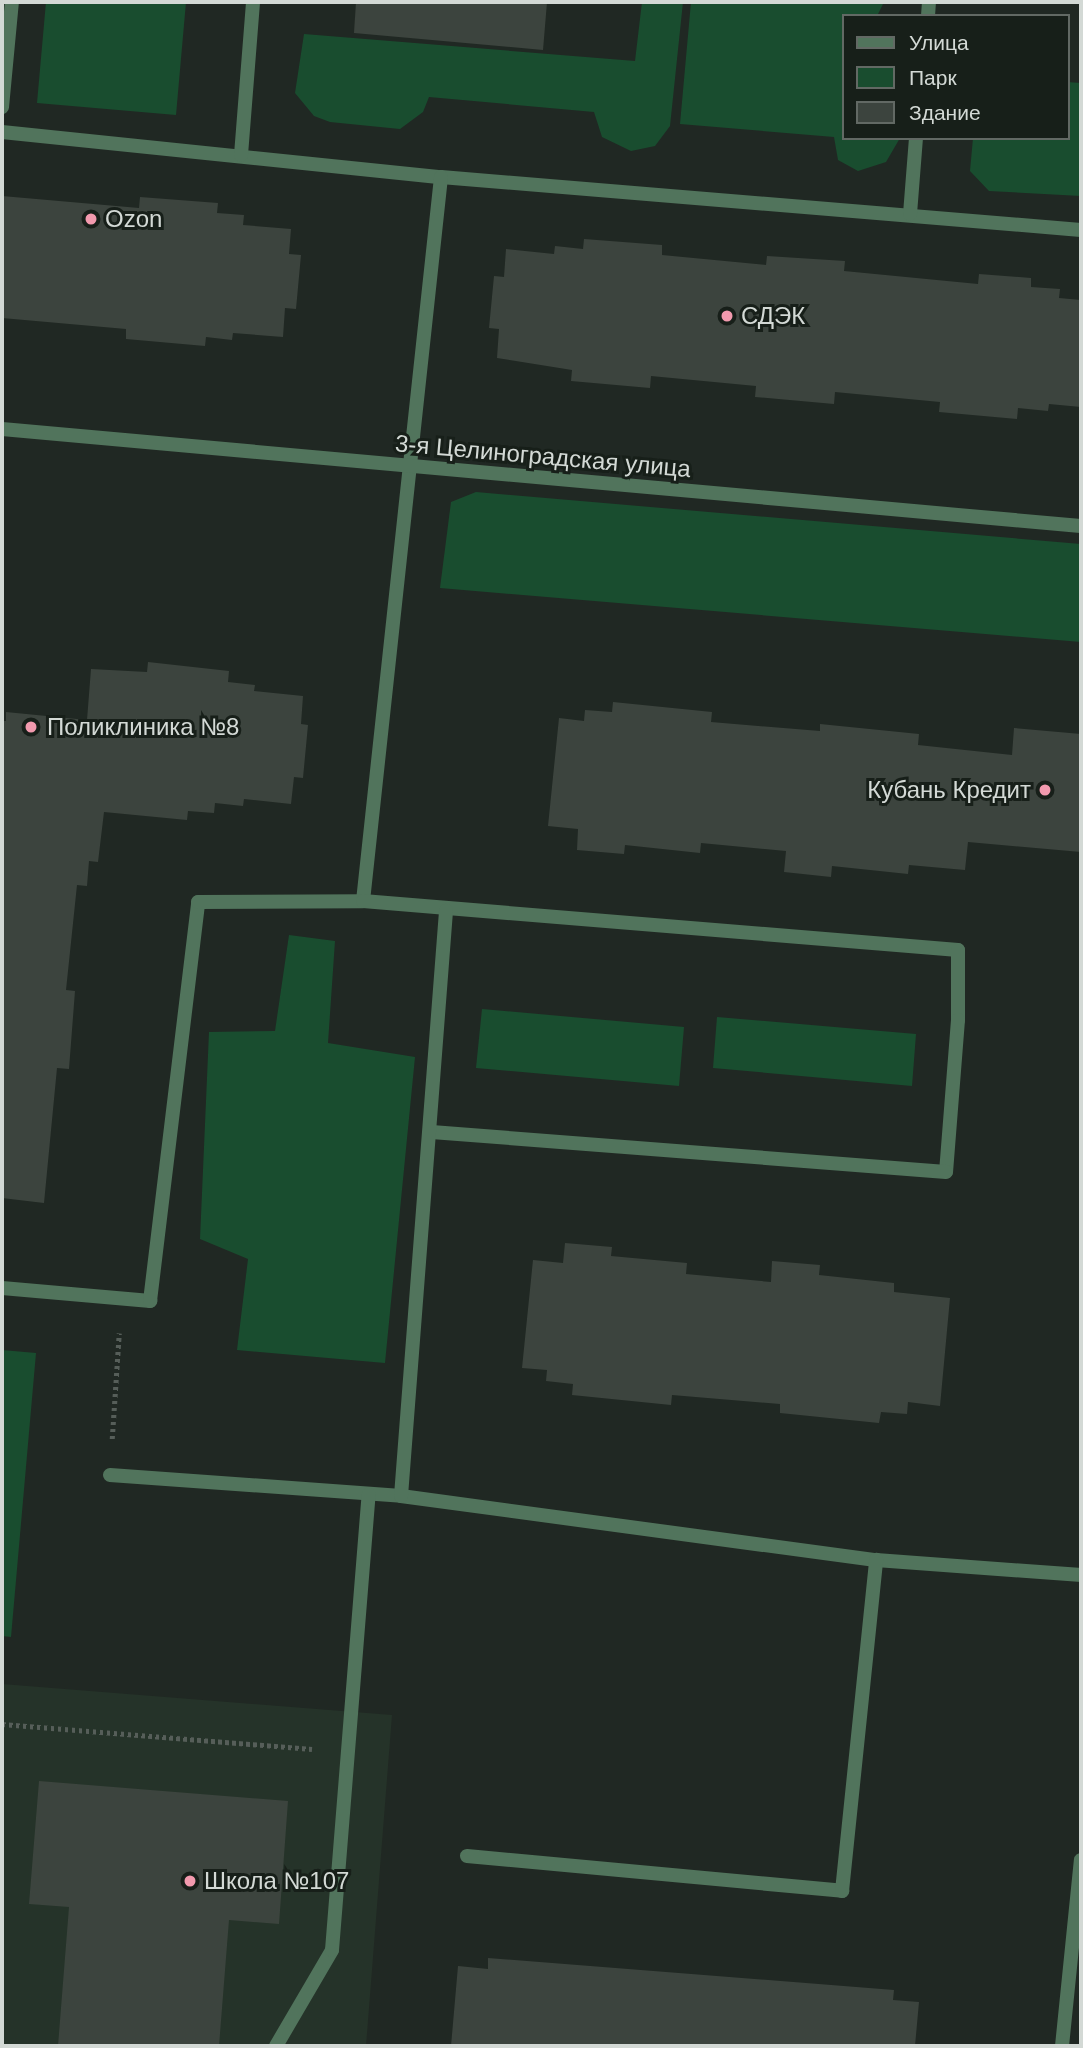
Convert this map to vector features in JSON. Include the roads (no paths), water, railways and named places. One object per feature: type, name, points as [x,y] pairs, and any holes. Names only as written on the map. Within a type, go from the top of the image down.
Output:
[{"type":"street","points":[[2,107],[12,2]]},
{"type":"street","points":[[241,155],[253,2]]},
{"type":"street","points":[[2,132],[441,177],[1081,230]]},
{"type":"street","points":[[909,214],[916,140]]},
{"type":"street","points":[[363,901],[408,467],[420,394],[441,177]]},
{"type":"street","name":"3-я Целиноградская улица","points":[[2,429],[1081,526]]},
{"type":"street","points":[[2,1288],[150,1301],[198,902],[363,901],[446,911],[958,950],[958,1020],[946,1172],[432,1132]]},
{"type":"street","points":[[401,1496],[432,1132],[446,911]]},
{"type":"street","points":[[110,1475],[401,1496],[876,1560],[1081,1575]]},
{"type":"street","points":[[276,2046],[332,1950],[369,1494]]},
{"type":"street","points":[[467,1856],[842,1891],[876,1560]]},
{"type":"street","points":[[1062,2046],[1081,1860]]},
{"type":"place","name":"Ozon","points":[[91,219]]},
{"type":"place","name":"СДЭК","points":[[727,316]]},
{"type":"place","name":"Поликлиника №8","points":[[31,727]]},
{"type":"place","name":"Кубань Кредит","points":[[1045,790]]},
{"type":"place","name":"Школа №107","points":[[190,1881]]}]
